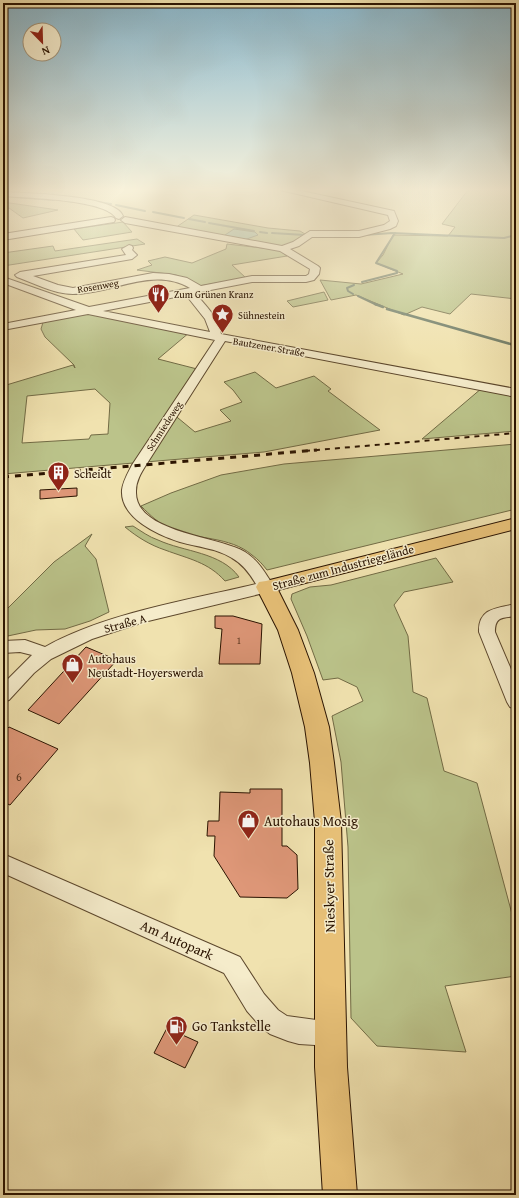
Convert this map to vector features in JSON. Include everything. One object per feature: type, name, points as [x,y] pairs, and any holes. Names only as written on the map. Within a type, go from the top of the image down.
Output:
[{"type":"main road","name":"Straße zum Industriegelände","points":[[266,587],[516,523]]},
{"type":"main road","name":"Nieskyer Straße","points":[[266,587],[288,630],[297,653],[317,727],[328,822],[332,1067],[340,1195]]},
{"type":"street","points":[[266,246],[283,249],[291,246]]},
{"type":"street","name":"Bautzener Straße","points":[[3,280],[20,275],[129,257],[132,255],[128,249],[129,248]]},
{"type":"street","name":"Rosenweg","points":[[3,327],[193,289],[252,279],[311,278],[314,274],[315,268],[283,249]]},
{"type":"street","name":"Rosenweg","points":[[20,275],[70,291],[160,276],[180,278],[193,289]]},
{"type":"street","name":"Bautzener Straße","points":[[3,280],[86,310],[139,322],[217,338],[516,393]]},
{"type":"street","points":[[193,289],[214,325],[217,338]]},
{"type":"street","name":"Schmiedeweg","points":[[142,517],[134,508],[129,494],[132,478],[217,338]]},
{"type":"street","name":"Straße zum Industriegelände","points":[[142,517],[175,535],[217,546],[238,555],[249,563],[266,587]]},
{"type":"street","name":"Straße A","points":[[3,695],[45,655],[74,639],[95,631],[266,587]]},
{"type":"street","points":[[516,610],[491,616],[487,620],[486,624],[487,632],[516,702]]},
{"type":"street","points":[[3,647],[24,645],[45,655]]},
{"type":"street","name":"Am Autopark","points":[[3,862],[232,965],[252,998],[268,1016],[287,1029],[331,1034]]},
{"type":"green space","points":[[53,246],[55,251],[90,246],[133,246],[3,266],[3,253]]},
{"type":"green space","points":[[227,246],[244,246],[279,250],[287,256],[232,265],[246,278],[199,286],[176,275],[137,270],[152,265],[148,261],[165,257],[192,263],[226,249]]},
{"type":"green space","points":[[388,246],[516,246],[516,299],[471,294],[450,314],[422,307],[404,315],[356,295],[331,300],[320,280],[361,284],[403,274],[376,263],[383,255]]},
{"type":"green space","points":[[324,292],[328,300],[293,307],[287,301]]},
{"type":"green space","points":[[86,310],[190,332],[158,359],[201,370],[172,413],[195,432],[231,421],[220,410],[242,402],[233,390],[224,382],[255,372],[276,388],[314,376],[331,389],[328,391],[380,430],[264,452],[3,474],[3,386],[73,365],[75,368],[74,365],[45,337],[41,329],[44,319]],"holes":[[[95,389],[110,403],[108,434],[91,435],[89,439],[22,443],[27,396]]]},
{"type":"green space","points":[[482,388],[516,395],[516,431],[422,439]]},
{"type":"green space","points":[[516,444],[516,509],[267,570],[256,558],[234,544],[191,535],[171,529],[151,516],[141,506],[171,493],[221,475],[284,464]]},
{"type":"green space","points":[[133,526],[155,539],[212,557],[222,562],[239,577],[225,581],[212,569],[205,565],[154,546],[125,527]]},
{"type":"green space","points":[[92,534],[85,546],[96,559],[109,612],[90,621],[65,629],[36,630],[3,637],[3,613],[54,562]]},
{"type":"green space","points":[[436,558],[453,582],[404,592],[394,605],[408,636],[413,692],[427,698],[444,771],[477,783],[516,929],[516,976],[445,986],[466,1052],[377,1046],[351,1018],[348,847],[341,762],[332,716],[363,701],[357,687],[338,678],[323,680],[307,636],[291,599],[292,594],[310,587],[331,585]]},
{"type":"building","name":"Scheidt","points":[[77,488],[77,496],[40,499],[40,490]]},
{"type":"building","name":"Autohaus Neustadt-Hoyerswerda","points":[[215,616],[233,616],[262,624],[260,664],[219,664],[222,629],[215,628]]},
{"type":"building","name":"Autohaus Neustadt-Hoyerswerda","points":[[86,647],[117,660],[59,724],[28,710]]},
{"type":"building","points":[[9,727],[58,749],[10,805],[3,802],[3,733]]},
{"type":"building","name":"Autohaus Mosig","points":[[250,789],[282,789],[282,846],[287,846],[297,855],[298,889],[287,898],[240,897],[214,856],[215,836],[207,836],[208,821],[219,821],[220,792],[250,793]]},
{"type":"building","name":"Go Tankstelle","points":[[167,1028],[198,1042],[185,1068],[154,1053]]},
{"type":"waterway","points":[[362,282],[397,273],[397,271],[376,263],[387,246]]},
{"type":"waterway","points":[[353,294],[348,291],[347,288],[354,285]]},
{"type":"waterway","points":[[358,296],[377,305]]},
{"type":"waterway","points":[[375,304],[383,307]]},
{"type":"waterway","points":[[387,309],[514,345]]},
{"type":"railway","points":[[305,451],[516,433]]},
{"type":"railway","points":[[3,477],[317,450]]},
{"type":"place","name":"Zum Grünen Kranz","points":[[158,314]]},
{"type":"place","name":"Sühnestein","points":[[223,334]]},
{"type":"place","name":"Scheidt","points":[[58,492]]},
{"type":"place","name":"Autohaus Neustadt-Hoyerswerda","points":[[73,684]]},
{"type":"place","name":"Autohaus Mosig","points":[[249,840]]},
{"type":"place","name":"Go Tankstelle","points":[[177,1046]]}]
